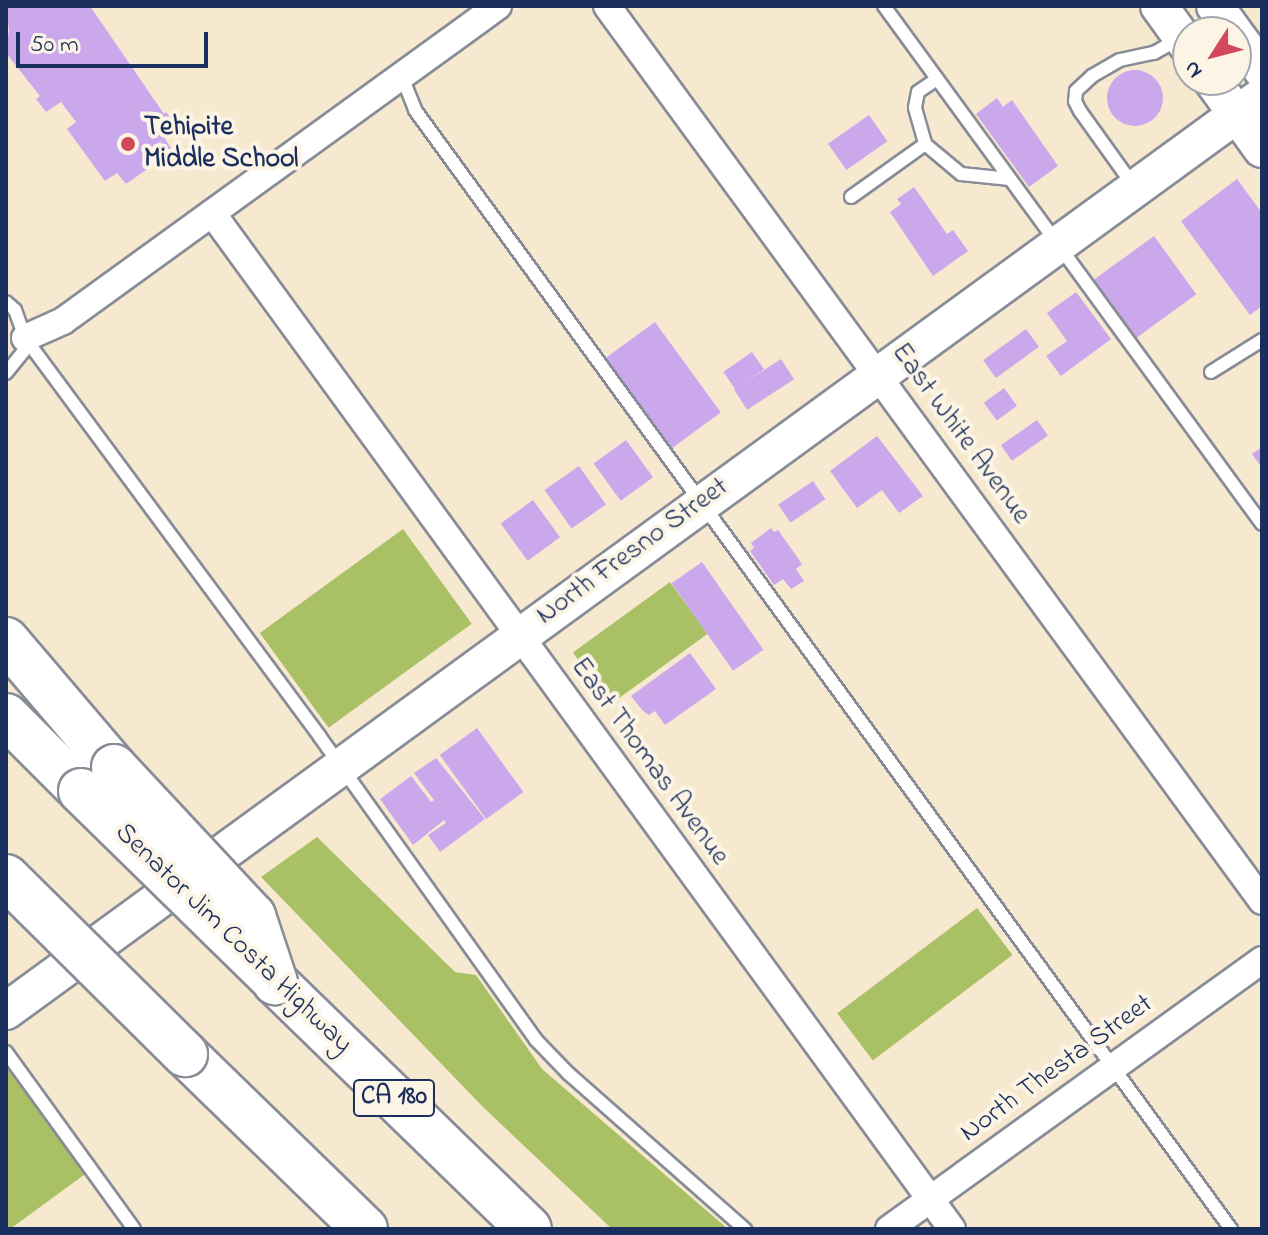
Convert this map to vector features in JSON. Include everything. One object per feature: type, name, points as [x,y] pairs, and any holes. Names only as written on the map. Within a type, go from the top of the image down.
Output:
[{"type":"highway","points":[[6,640],[98,779]]},
{"type":"highway","points":[[6,716],[98,779]]},
{"type":"highway","name":"Senator Jim Costa Highway","points":[[98,779],[253,916],[275,982],[529,1229]]},
{"type":"highway","points":[[6,877],[365,1229]]},
{"type":"main road","points":[[1159,6],[1172,24]]},
{"type":"main road","name":"North Fresno Street","points":[[6,1011],[1249,105]]},
{"type":"main road","points":[[1249,105],[1262,149]]},
{"type":"street","points":[[25,338],[63,321],[498,6]]},
{"type":"street","name":"East White Avenue","points":[[607,6],[1262,901]]},
{"type":"street","name":"East Thomas Avenue","points":[[212,213],[952,1229]]},
{"type":"street","name":"North Thesta Street","points":[[889,1229],[1262,960]]},
{"type":"lane","points":[[884,6],[1262,524]]},
{"type":"lane","points":[[1135,188],[1080,111],[1075,101],[1076,91],[1092,76],[1120,60],[1172,46]]},
{"type":"lane","points":[[402,77],[415,110],[1231,1229]]},
{"type":"lane","points":[[937,79],[918,92],[915,108],[925,144],[961,174],[1010,179]]},
{"type":"lane","points":[[851,197],[925,144]]},
{"type":"lane","points":[[6,302],[15,310],[25,338],[536,1040],[569,1074],[745,1229]]},
{"type":"lane","points":[[6,373],[23,352],[25,338]]},
{"type":"lane","points":[[1211,372],[1262,340]]},
{"type":"lane","points":[[6,1052],[134,1229]]},
{"type":"green space","points":[[403,529],[472,624],[329,728],[260,633]]},
{"type":"green space","points":[[670,582],[708,634],[611,704],[573,653]]},
{"type":"green space","points":[[317,837],[455,972],[476,975],[542,1069],[728,1229],[612,1229],[483,1107],[261,877]]},
{"type":"green space","points":[[977,908],[1013,955],[873,1060],[837,1013]]},
{"type":"green space","points":[[6,1059],[88,1172],[10,1229],[6,1229]]},
{"type":"building","points":[[6,6],[90,6],[164,114],[166,112],[179,129],[165,139],[173,151],[126,184],[117,173],[105,181],[67,129],[76,122],[61,102],[46,112],[36,99],[40,96],[6,53],[9,30]]},
{"type":"building","points":[[1135,70],[1155,78],[1163,98],[1155,118],[1135,126],[1115,118],[1107,98],[1115,78]]},
{"type":"building","points":[[997,98],[1003,107],[1012,100],[1058,166],[1029,187],[976,114]]},
{"type":"building","points":[[869,115],[887,141],[846,170],[828,144]]},
{"type":"building","points":[[1237,179],[1262,213],[1262,306],[1250,315],[1181,221]]},
{"type":"building","points":[[914,187],[947,234],[953,230],[968,251],[933,276],[890,212],[901,204],[897,199]]},
{"type":"building","points":[[1154,236],[1196,294],[1136,338],[1094,279]]},
{"type":"building","points":[[1076,292],[1111,339],[1061,376],[1046,356],[1067,341],[1047,313]]},
{"type":"building","points":[[655,322],[721,413],[671,449],[605,358]]},
{"type":"building","points":[[1026,329],[1039,347],[996,378],[983,360]]},
{"type":"building","points":[[752,352],[764,369],[735,389],[723,372]]},
{"type":"building","points":[[781,359],[794,379],[747,410],[734,389]]},
{"type":"building","points":[[1004,388],[1017,406],[997,420],[984,403]]},
{"type":"building","points":[[1037,420],[1048,436],[1012,461],[1001,445]]},
{"type":"building","points":[[877,436],[923,496],[899,513],[882,490],[857,508],[830,471]]},
{"type":"building","points":[[626,440],[653,477],[621,501],[594,464]]},
{"type":"building","points":[[1262,447],[1262,468],[1252,454]]},
{"type":"building","points":[[579,466],[606,505],[572,529],[545,490]]},
{"type":"building","points":[[813,481],[825,499],[790,523],[778,504]]},
{"type":"building","points":[[533,500],[560,537],[528,561],[501,524]]},
{"type":"building","points":[[771,528],[774,532],[778,530],[802,564],[796,569],[804,581],[791,589],[783,579],[774,585],[750,551],[754,548],[751,543]]},
{"type":"building","points":[[702,562],[763,650],[733,671],[672,583]]},
{"type":"building","points":[[690,653],[716,689],[665,725],[655,711],[649,715],[631,696]]},
{"type":"building","points":[[477,728],[523,792],[486,819],[440,755]]},
{"type":"building","points":[[436,758],[485,819],[440,852],[428,835],[446,823],[444,820],[413,845],[380,799],[411,776],[431,802],[434,800],[414,773]]},
{"type":"place","name":"Tehipite Middle School","points":[[128,144]]}]
